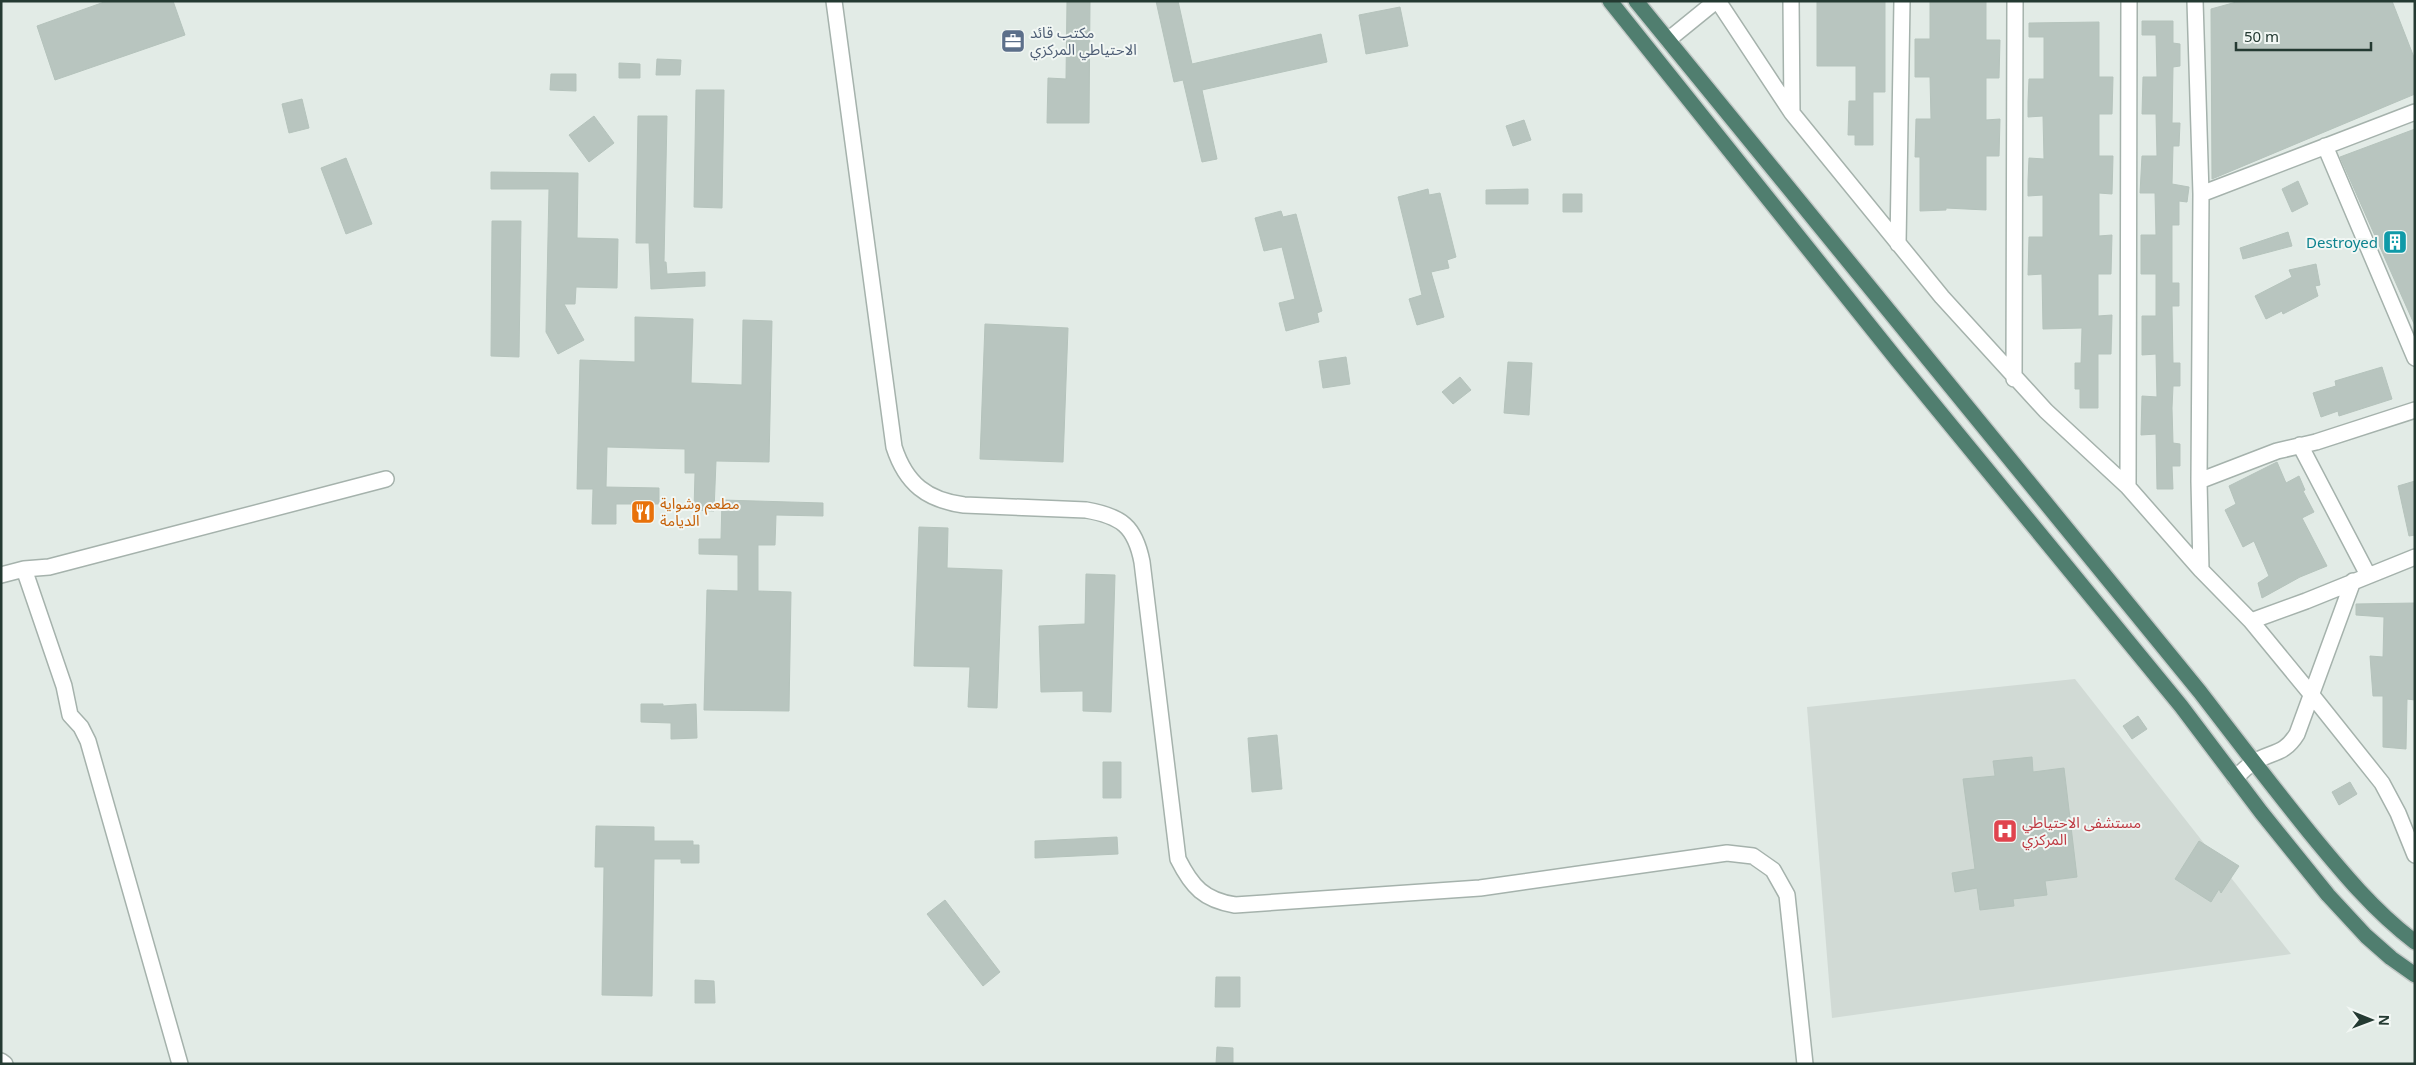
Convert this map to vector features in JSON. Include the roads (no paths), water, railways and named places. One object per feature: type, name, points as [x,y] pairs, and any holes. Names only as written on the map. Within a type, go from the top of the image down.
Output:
[{"type":"highway","points":[[1610,1],[1898,362],[2181,706],[2235,778],[2328,895],[2366,936],[2391,958],[2415,975]]},
{"type":"highway","points":[[1636,1],[2200,692],[2253,762],[2346,878],[2398,929],[2415,942]]},
{"type":"street","points":[[834,1],[894,448],[900,464],[912,482],[928,495],[944,502],[964,505],[1086,510],[1105,513],[1121,520],[1130,531],[1139,545],[1142,562],[1178,859],[1187,877],[1199,891],[1217,902],[1235,905],[1480,888],[1727,853],[1753,856],[1773,870],[1787,895],[1806,1064]]},
{"type":"street","points":[[1668,40],[1717,1],[1792,113],[1898,244],[2014,379],[2128,487],[2201,570],[2250,621],[2311,694],[2382,784],[2398,813],[2415,855]]},
{"type":"street","points":[[1791,1],[1792,113]]},
{"type":"street","points":[[1898,244],[1902,1]]},
{"type":"street","points":[[2014,1],[2014,379]]},
{"type":"street","points":[[2128,487],[2129,1]]},
{"type":"street","points":[[2195,1],[2201,194],[2199,481],[2201,570]]},
{"type":"street","points":[[2201,194],[2415,112]]},
{"type":"street","points":[[2325,146],[2415,358]]},
{"type":"street","points":[[2199,481],[2259,457],[2356,430],[2415,410]]},
{"type":"street","points":[[2300,445],[2368,575]]},
{"type":"street","points":[[1,575],[24,569],[49,568],[386,479]]},
{"type":"street","points":[[2250,621],[2306,601],[2415,557]]},
{"type":"street","points":[[24,569],[64,686],[70,715],[81,727],[88,741],[180,1064]]},
{"type":"street","points":[[2235,778],[2253,762],[2281,752],[2290,745],[2296,734],[2353,581]]},
{"type":"street","points":[[1,1061],[5,1064]]},
{"type":"place","name":"مكتب قائد الاحتياطي المركزي","points":[[1013,41]]},
{"type":"place","name":"Destroyed","points":[[2395,242]]},
{"type":"place","name":"مطعم وشواية الديامة","points":[[643,512]]},
{"type":"place","name":"مستشفى الاحتياطي المركزي","points":[[2005,831]]}]
